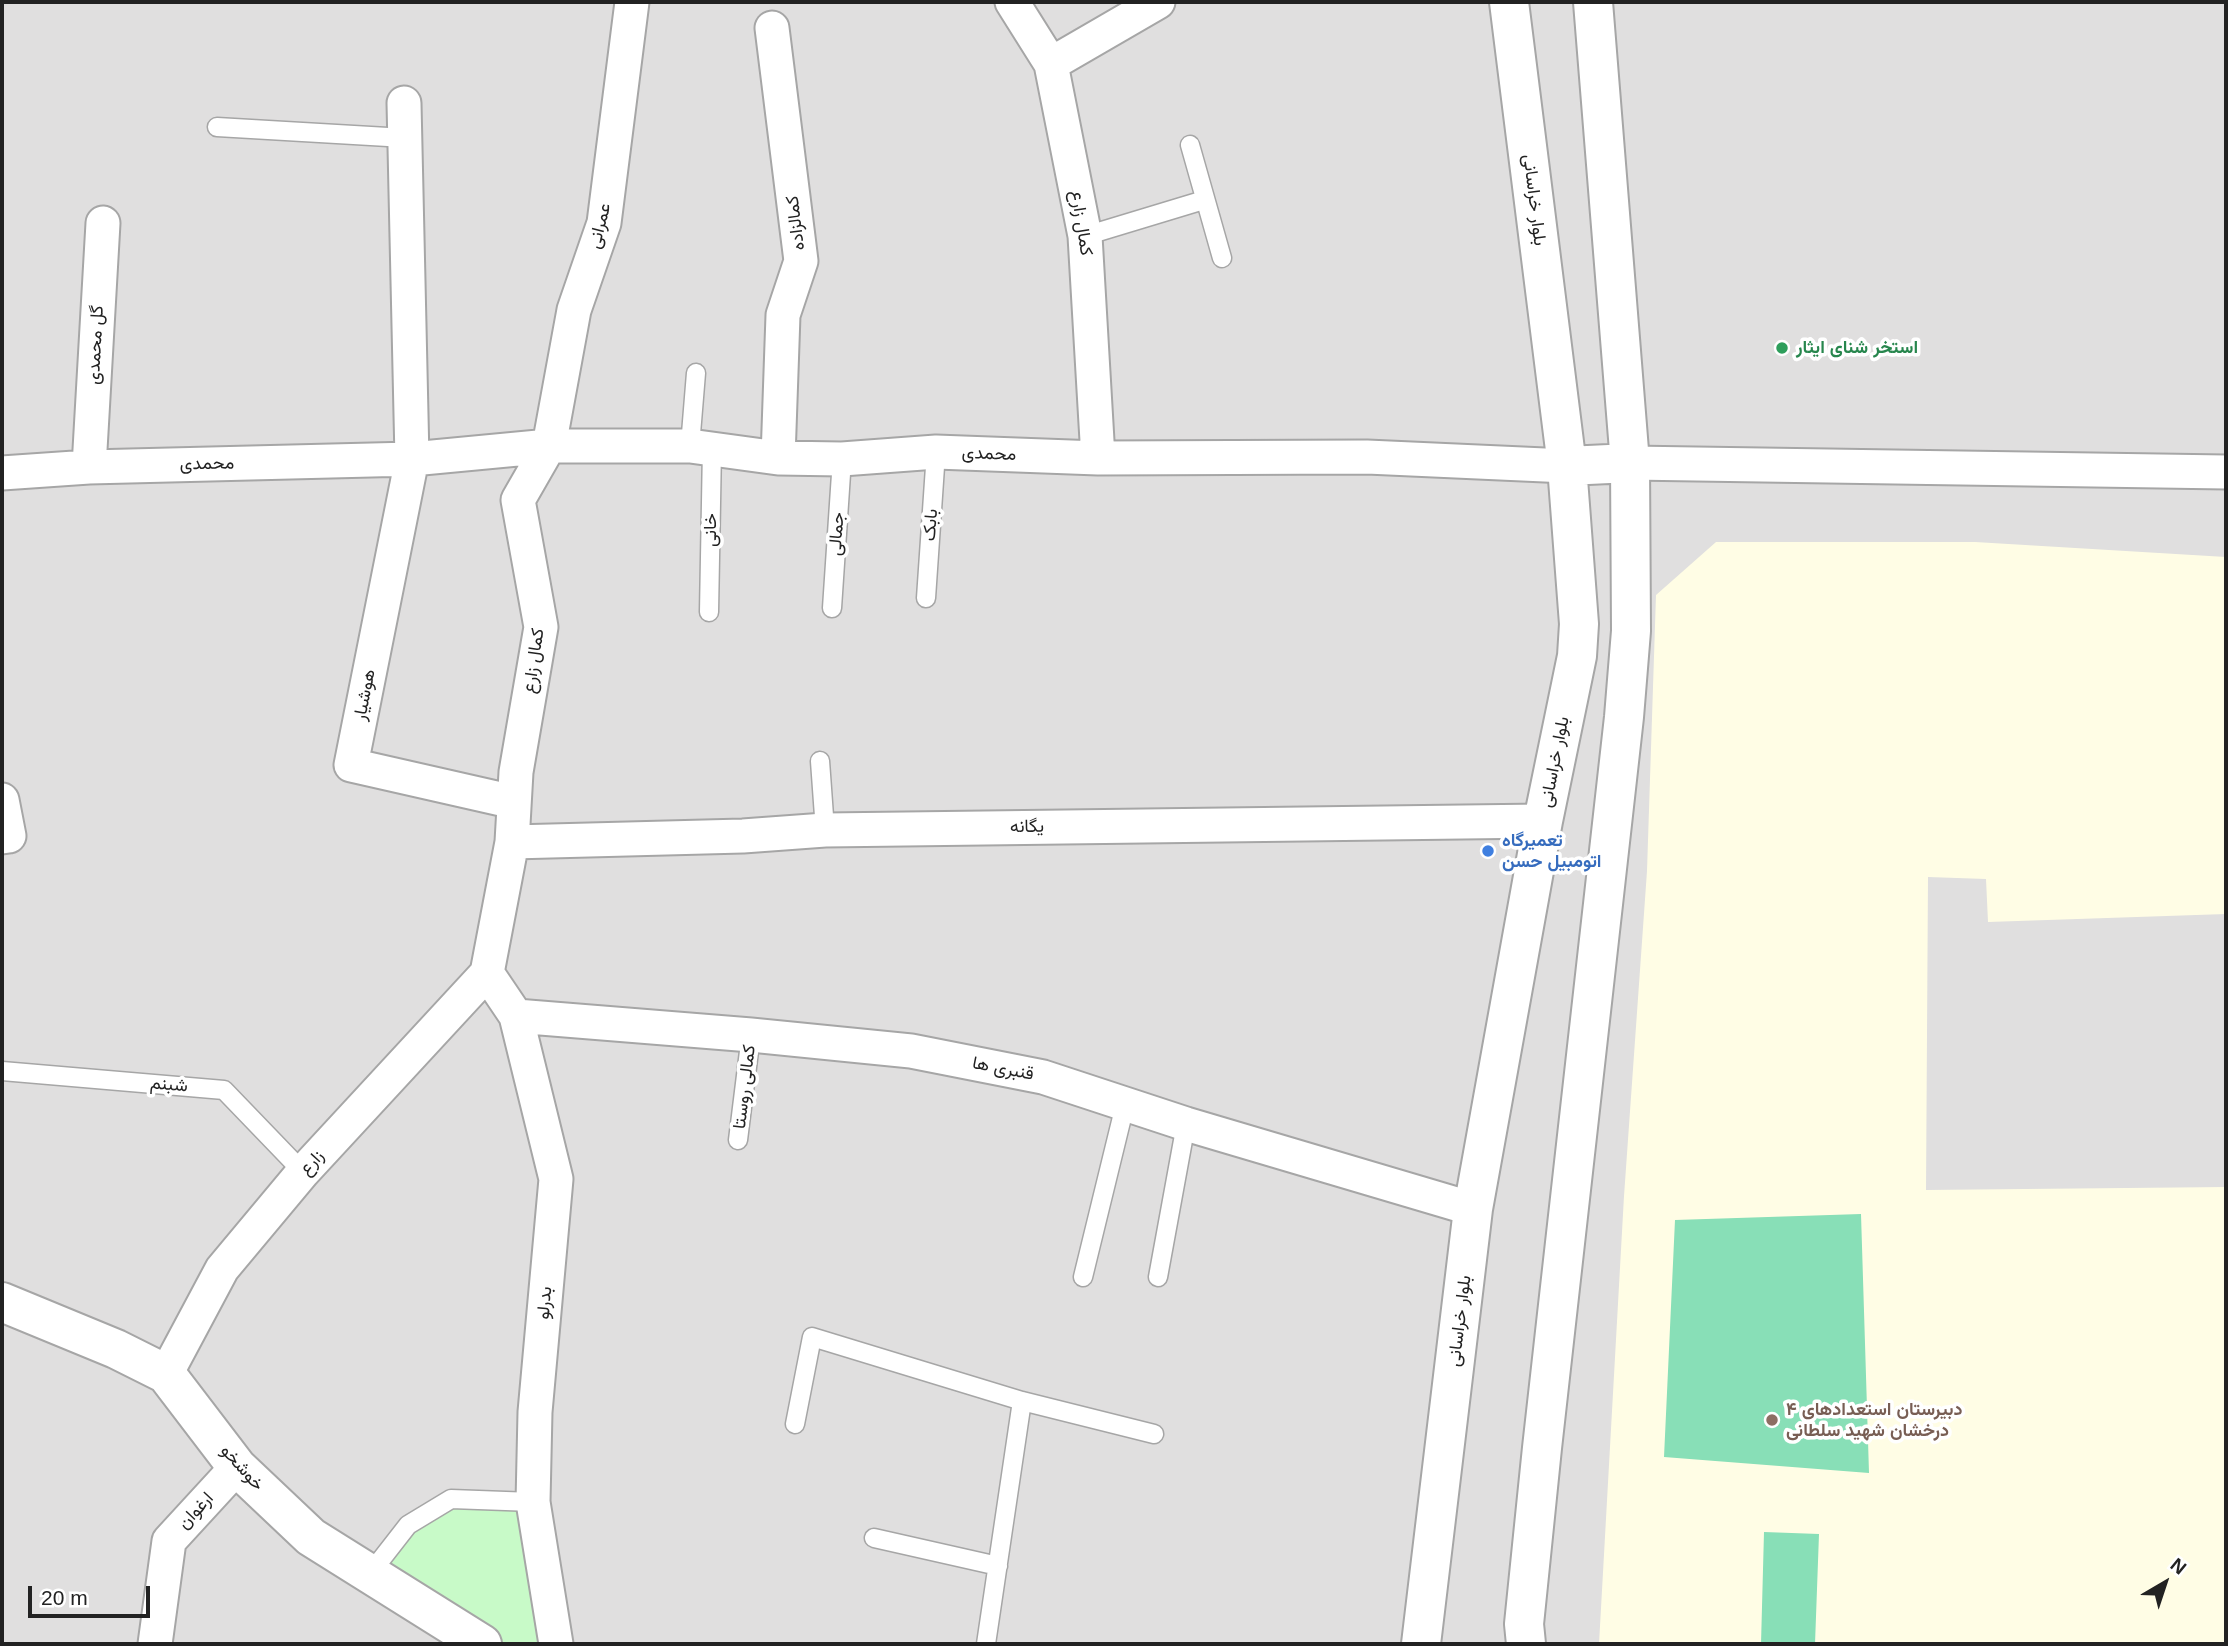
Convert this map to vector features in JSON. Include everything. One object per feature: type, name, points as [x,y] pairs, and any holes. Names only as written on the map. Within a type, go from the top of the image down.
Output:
[{"type":"street","name":"عمرانی","points":[[549,446],[574,310],[604,223],[632,2]]},
{"type":"street","name":"کمال زارع","points":[[1012,2],[1051,64],[1086,236],[1098,458]]},
{"type":"street","points":[[1051,64],[1158,2]]},
{"type":"street","name":"بلوار خراسانی","points":[[1421,1644],[1473,1209],[1543,821],[1577,656],[1579,624],[1567,466],[1508,2]]},
{"type":"street","points":[[1526,1644],[1524,1624],[1542,1448],[1623,718],[1630,631],[1630,463],[1592,2]]},
{"type":"street","name":"کمالزاده","points":[[772,28],[800,261],[783,315],[778,458]]},
{"type":"street","points":[[404,103],[412,459]]},
{"type":"street","name":"گل محمدی","points":[[89,467],[103,223]]},
{"type":"street","name":"محمدی","points":[[2,473],[89,467],[412,459],[549,446],[701,447],[778,458],[842,459],[936,453],[1098,458],[1367,457],[1567,466]]},
{"type":"street","name":"کمال زارع","points":[[487,973],[512,842],[516,772],[541,627],[518,500],[549,446]]},
{"type":"street","name":"هوشیار","points":[[412,459],[351,765],[514,802]]},
{"type":"street","points":[[1567,466],[1630,463],[2226,472]]},
{"type":"street","points":[[2,800],[9,836],[2,837]]},
{"type":"street","name":"یگانه","points":[[512,842],[825,830],[1543,821]]},
{"type":"street","name":"بدرلو","points":[[487,973],[516,1016],[556,1179],[535,1412],[533,1502],[556,1644]]},
{"type":"street","name":"زارع","points":[[166,1374],[222,1269],[303,1172],[487,973]]},
{"type":"street","name":"قنبری ها","points":[[516,1016],[911,1051],[1042,1077],[1186,1124],[1473,1209]]},
{"type":"street","name":"خوشخو","points":[[2,1302],[116,1349],[166,1374],[237,1467],[311,1537],[482,1644]]},
{"type":"street","name":"ارغوان","points":[[155,1644],[169,1541],[237,1467]]},
{"type":"lane","points":[[217,128],[405,138]]},
{"type":"lane","points":[[1190,145],[1222,258]]},
{"type":"lane","points":[[1086,236],[1204,200]]},
{"type":"lane","name":"خانی","points":[[696,373],[709,612]]},
{"type":"lane","name":"بابک","points":[[926,598],[936,453]]},
{"type":"lane","name":"جمالی","points":[[832,608],[842,459]]},
{"type":"lane","points":[[820,761],[825,830]]},
{"type":"lane","name":"کمالی روستا","points":[[738,1140],[751,1035]]},
{"type":"lane","name":"شبنم","points":[[2,1071],[224,1090],[303,1172]]},
{"type":"lane","points":[[1083,1278],[1125,1105]]},
{"type":"lane","points":[[1158,1276],[1186,1124]]},
{"type":"lane","points":[[795,1424],[812,1336],[1022,1401],[1154,1434]]},
{"type":"lane","points":[[986,1644],[1022,1401]]},
{"type":"lane","points":[[369,1575],[408,1525],[451,1499],[533,1502]]},
{"type":"lane","points":[[874,1538],[998,1566]]},
{"type":"shaded area","points":[[2,2],[2226,2],[2226,1644],[2,1644]]},
{"type":"shaded area","points":[[1716,542],[1975,542],[2226,557],[2226,914],[1988,922],[1986,879],[1928,877],[1926,1190],[2226,1187],[2226,1644],[1599,1644],[1624,1196],[1647,871],[1656,595]]},
{"type":"green space","points":[[1861,1214],[1869,1473],[1664,1457],[1675,1220]]},
{"type":"green space","points":[[451,1499],[533,1502],[556,1644],[482,1644],[369,1575],[408,1525]]},
{"type":"green space","points":[[1764,1532],[1819,1534],[1815,1644],[1761,1644]]},
{"type":"place","name":"استخر شنای ایثار","points":[[1782,348]]},
{"type":"place","name":"تعمیرگاه اتومبیل حسن","points":[[1488,851]]},
{"type":"place","name":"۴ دبیرستان استعدادهای درخشان شهید سلطانی","points":[[1772,1420]]}]
